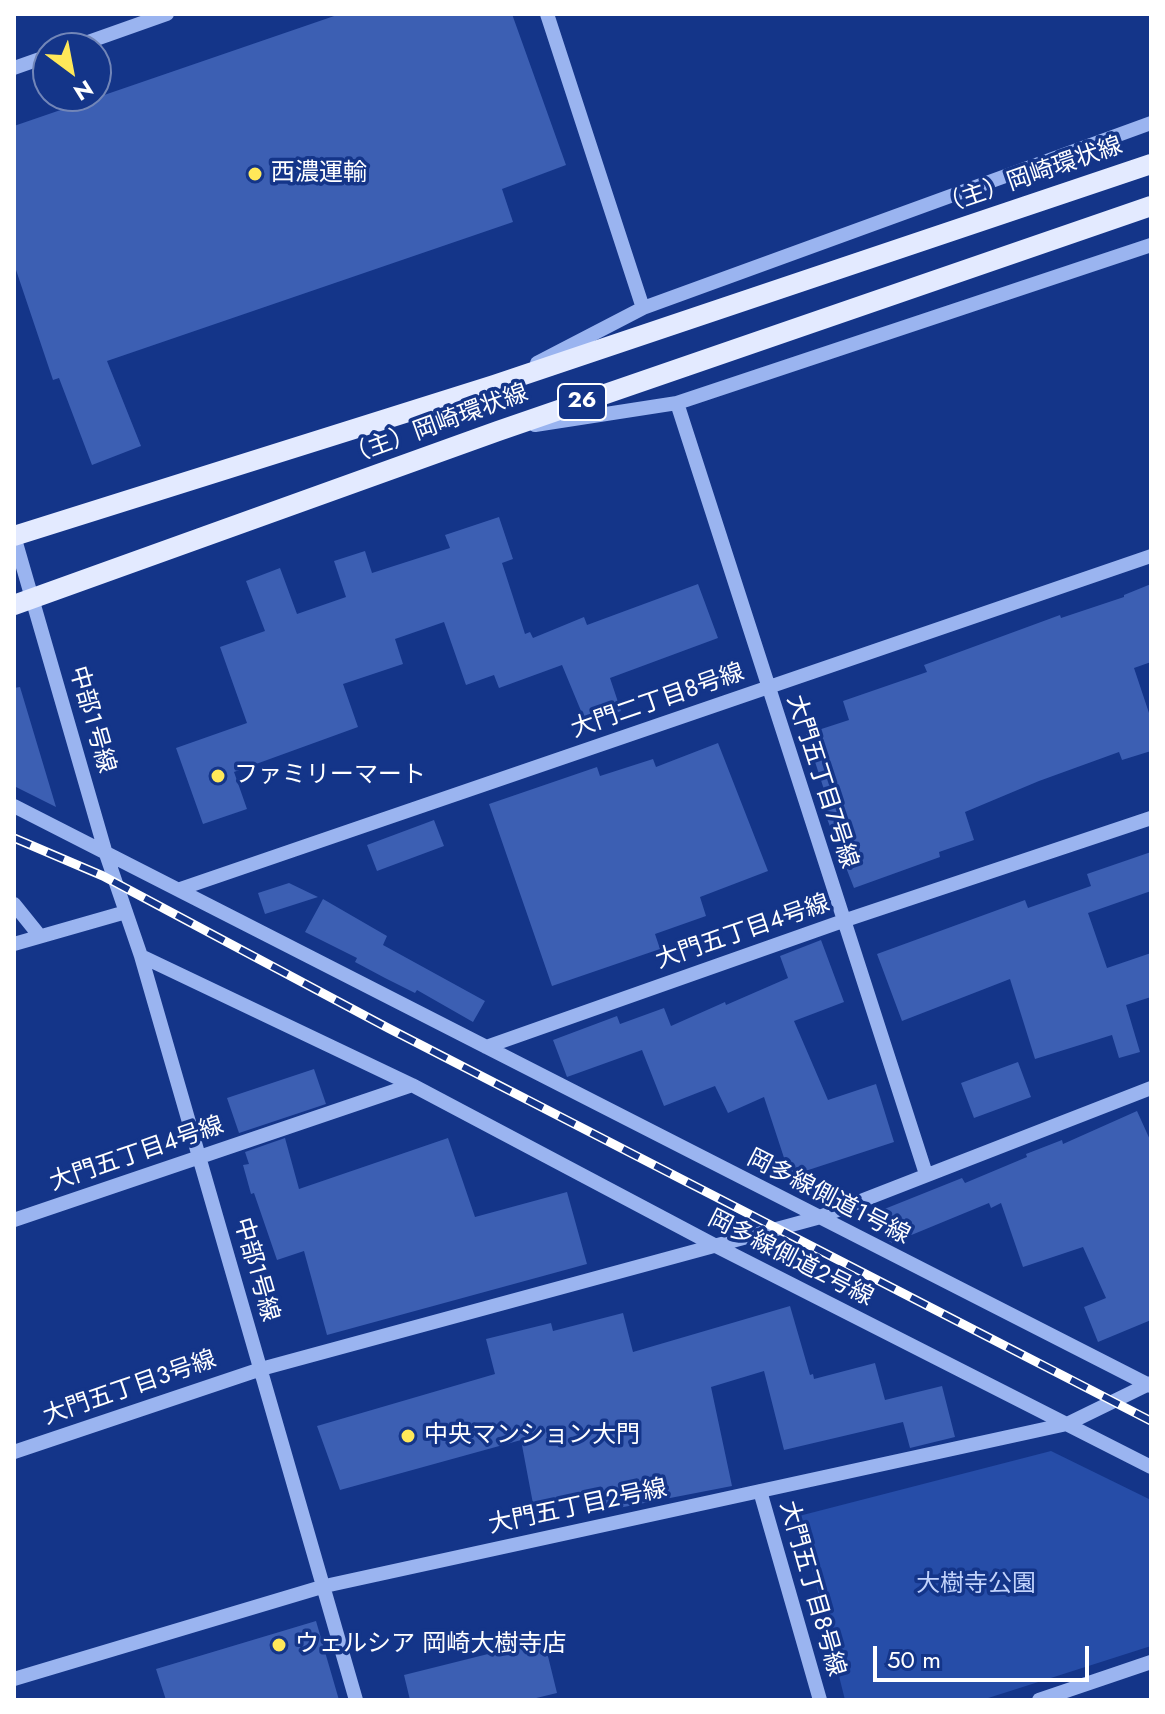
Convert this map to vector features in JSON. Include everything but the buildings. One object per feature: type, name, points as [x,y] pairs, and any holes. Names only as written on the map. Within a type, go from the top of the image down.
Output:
[{"type":"main road","name":"（主）岡崎環状線","points":[[14,536],[494,385],[1151,164]]},
{"type":"main road","name":"（主）岡崎環状線","points":[[23,602],[498,431],[1151,206]]},
{"type":"street","points":[[112,33],[167,14]]},
{"type":"street","points":[[547,14],[643,308]]},
{"type":"street","points":[[494,385],[643,308],[1151,123]]},
{"type":"street","points":[[498,431],[677,403],[1151,245]]},
{"type":"street","name":"大門五丁目7号線","points":[[677,403],[926,1174]]},
{"type":"street","name":"中部１号線","points":[[14,536],[23,602],[106,854]]},
{"type":"street","name":"大門二丁目8号線","points":[[180,889],[1151,556]]},
{"type":"street","name":"岡多線側道1号線","points":[[14,806],[817,1218],[1150,1384]]},
{"type":"street","name":"大門五丁目4号線","points":[[486,1047],[843,921],[1151,818]]},
{"type":"street","name":"中部1号線","points":[[106,854],[141,956],[356,1700]]},
{"type":"street","points":[[14,904],[39,935]]},
{"type":"street","points":[[14,944],[126,912]]},
{"type":"street","name":"岡多線側道2号線","points":[[141,956],[412,1085],[716,1246],[1151,1467]]},
{"type":"street","name":"大門五丁目4号線","points":[[14,1220],[412,1085]]},
{"type":"street","name":"大門五丁目3号線","points":[[14,1452],[261,1369],[817,1218],[1151,1088]]},
{"type":"street","name":"大門五丁目2号線","points":[[14,1679],[325,1586],[1067,1424],[1150,1384]]},
{"type":"street","name":"大門五丁目8号線","points":[[760,1491],[820,1700]]},
{"type":"street","points":[[1039,1700],[1151,1662]]},
{"type":"green space","name":"大樹寺公園","points":[[1051,1451],[1151,1500],[1151,1646],[982,1700],[845,1700],[799,1516]]},
{"type":"railway","points":[[14,838],[103,876],[388,1028],[1151,1421]]},
{"type":"place","name":"西濃運輸","points":[[255,174]]},
{"type":"place","name":"ファミリーマート","points":[[218,776]]},
{"type":"place","name":"中央マンション大門","points":[[408,1436]]},
{"type":"place","name":"ウェルシア 岡崎大樹寺店","points":[[279,1645]]}]
